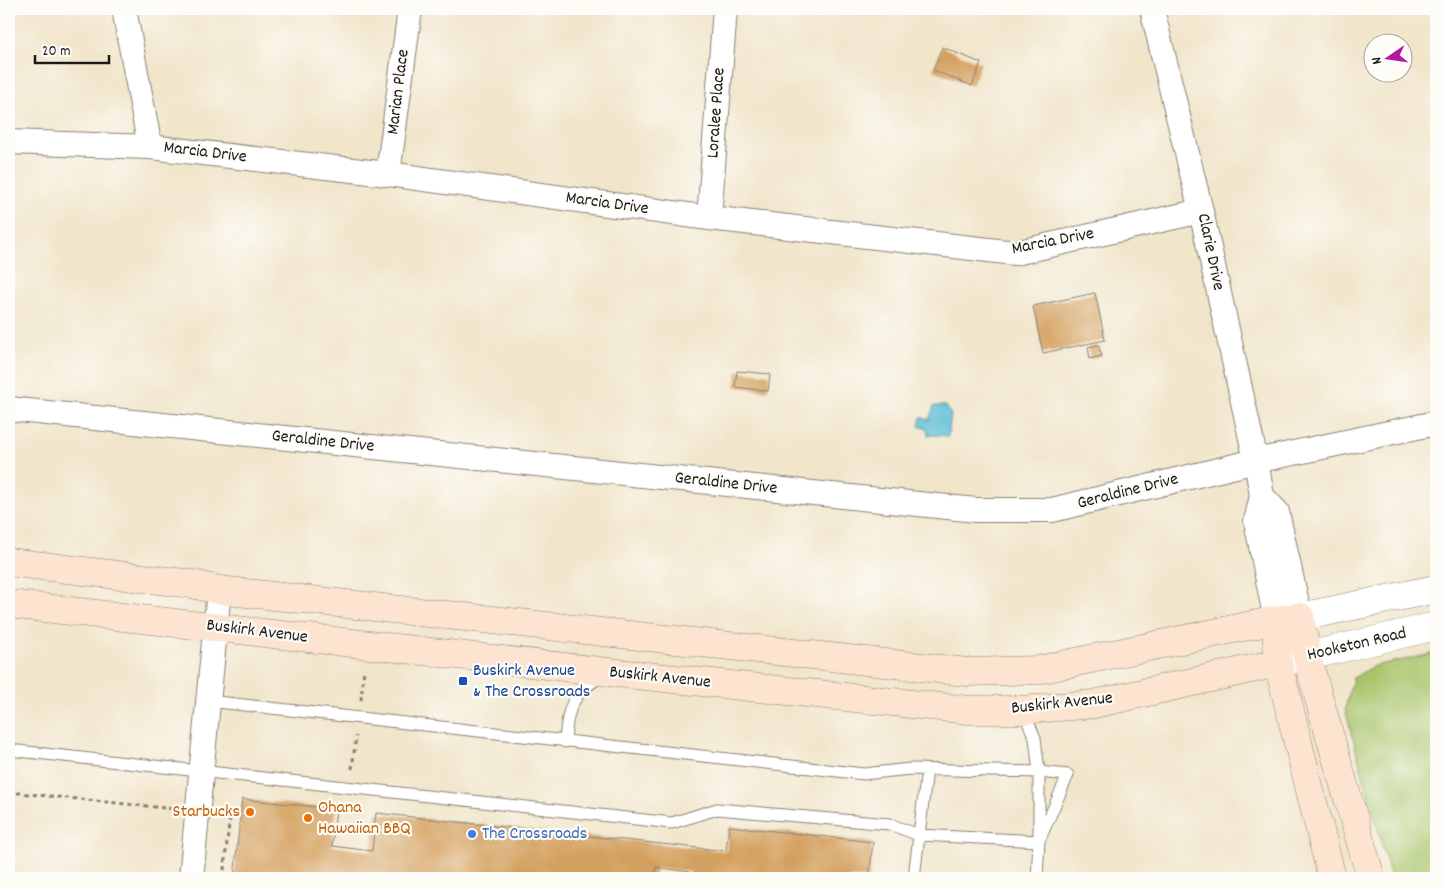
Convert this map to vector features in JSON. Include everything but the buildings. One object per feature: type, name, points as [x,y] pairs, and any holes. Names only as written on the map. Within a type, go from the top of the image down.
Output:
[{"type":"main road","name":"Buskirk Avenue","points":[[9,562],[192,584],[219,590],[967,672],[1038,670],[1288,619]]},
{"type":"main road","name":"Buskirk Avenue","points":[[9,604],[608,672],[969,710],[1023,710],[1094,704],[1278,663]]},
{"type":"main road","points":[[1288,619],[1307,657],[1371,878]]},
{"type":"main road","points":[[1288,619],[1278,663],[1332,878]]},
{"type":"street","points":[[124,9],[150,147]]},
{"type":"street","name":"Marian Place","points":[[388,174],[410,9]]},
{"type":"street","name":"Loralee Place","points":[[709,218],[725,9]]},
{"type":"street","name":"Clarie Drive","points":[[1152,9],[1201,211],[1256,461],[1262,496],[1256,521],[1288,619]]},
{"type":"street","name":"Marcia Drive","points":[[9,142],[150,147],[388,174],[709,218],[1015,253],[1201,211]]},
{"type":"street","name":"Geraldine Drive","points":[[9,409],[976,510],[1052,510],[1256,461],[1436,423]]},
{"type":"street","name":"Hookston Road","points":[[1288,619],[1436,589]]},
{"type":"street","points":[[191,878],[219,590]]},
{"type":"street","name":"Hookston Road","points":[[1278,663],[1436,626]]},
{"type":"lane","points":[[565,742],[567,714],[571,707],[584,686],[608,672]]},
{"type":"lane","points":[[208,701],[864,774],[910,768],[1039,772],[1068,775],[1039,841]]},
{"type":"lane","points":[[1023,710],[1035,738],[1039,772],[1039,841],[1036,878]]},
{"type":"lane","points":[[9,750],[672,823],[717,809],[889,824],[919,835],[1039,841]]},
{"type":"lane","points":[[914,878],[927,770]]},
{"type":"path","points":[[9,792],[240,816]]},
{"type":"path","points":[[224,878],[230,816]]},
{"type":"green space","points":[[1436,653],[1436,878],[1391,878],[1345,709],[1353,678],[1374,666]]},
{"type":"water","points":[[934,406],[946,406],[951,415],[948,436],[928,435],[927,429],[919,426],[921,417],[929,420]]},
{"type":"place","name":"Buskirk Avenue & The Crossroads","points":[[463,681]]},
{"type":"place","name":"Starbucks","points":[[250,812]]},
{"type":"place","name":"Ohana Hawaiian BBQ","points":[[308,818]]},
{"type":"place","name":"The Crossroads","points":[[472,834]]}]
